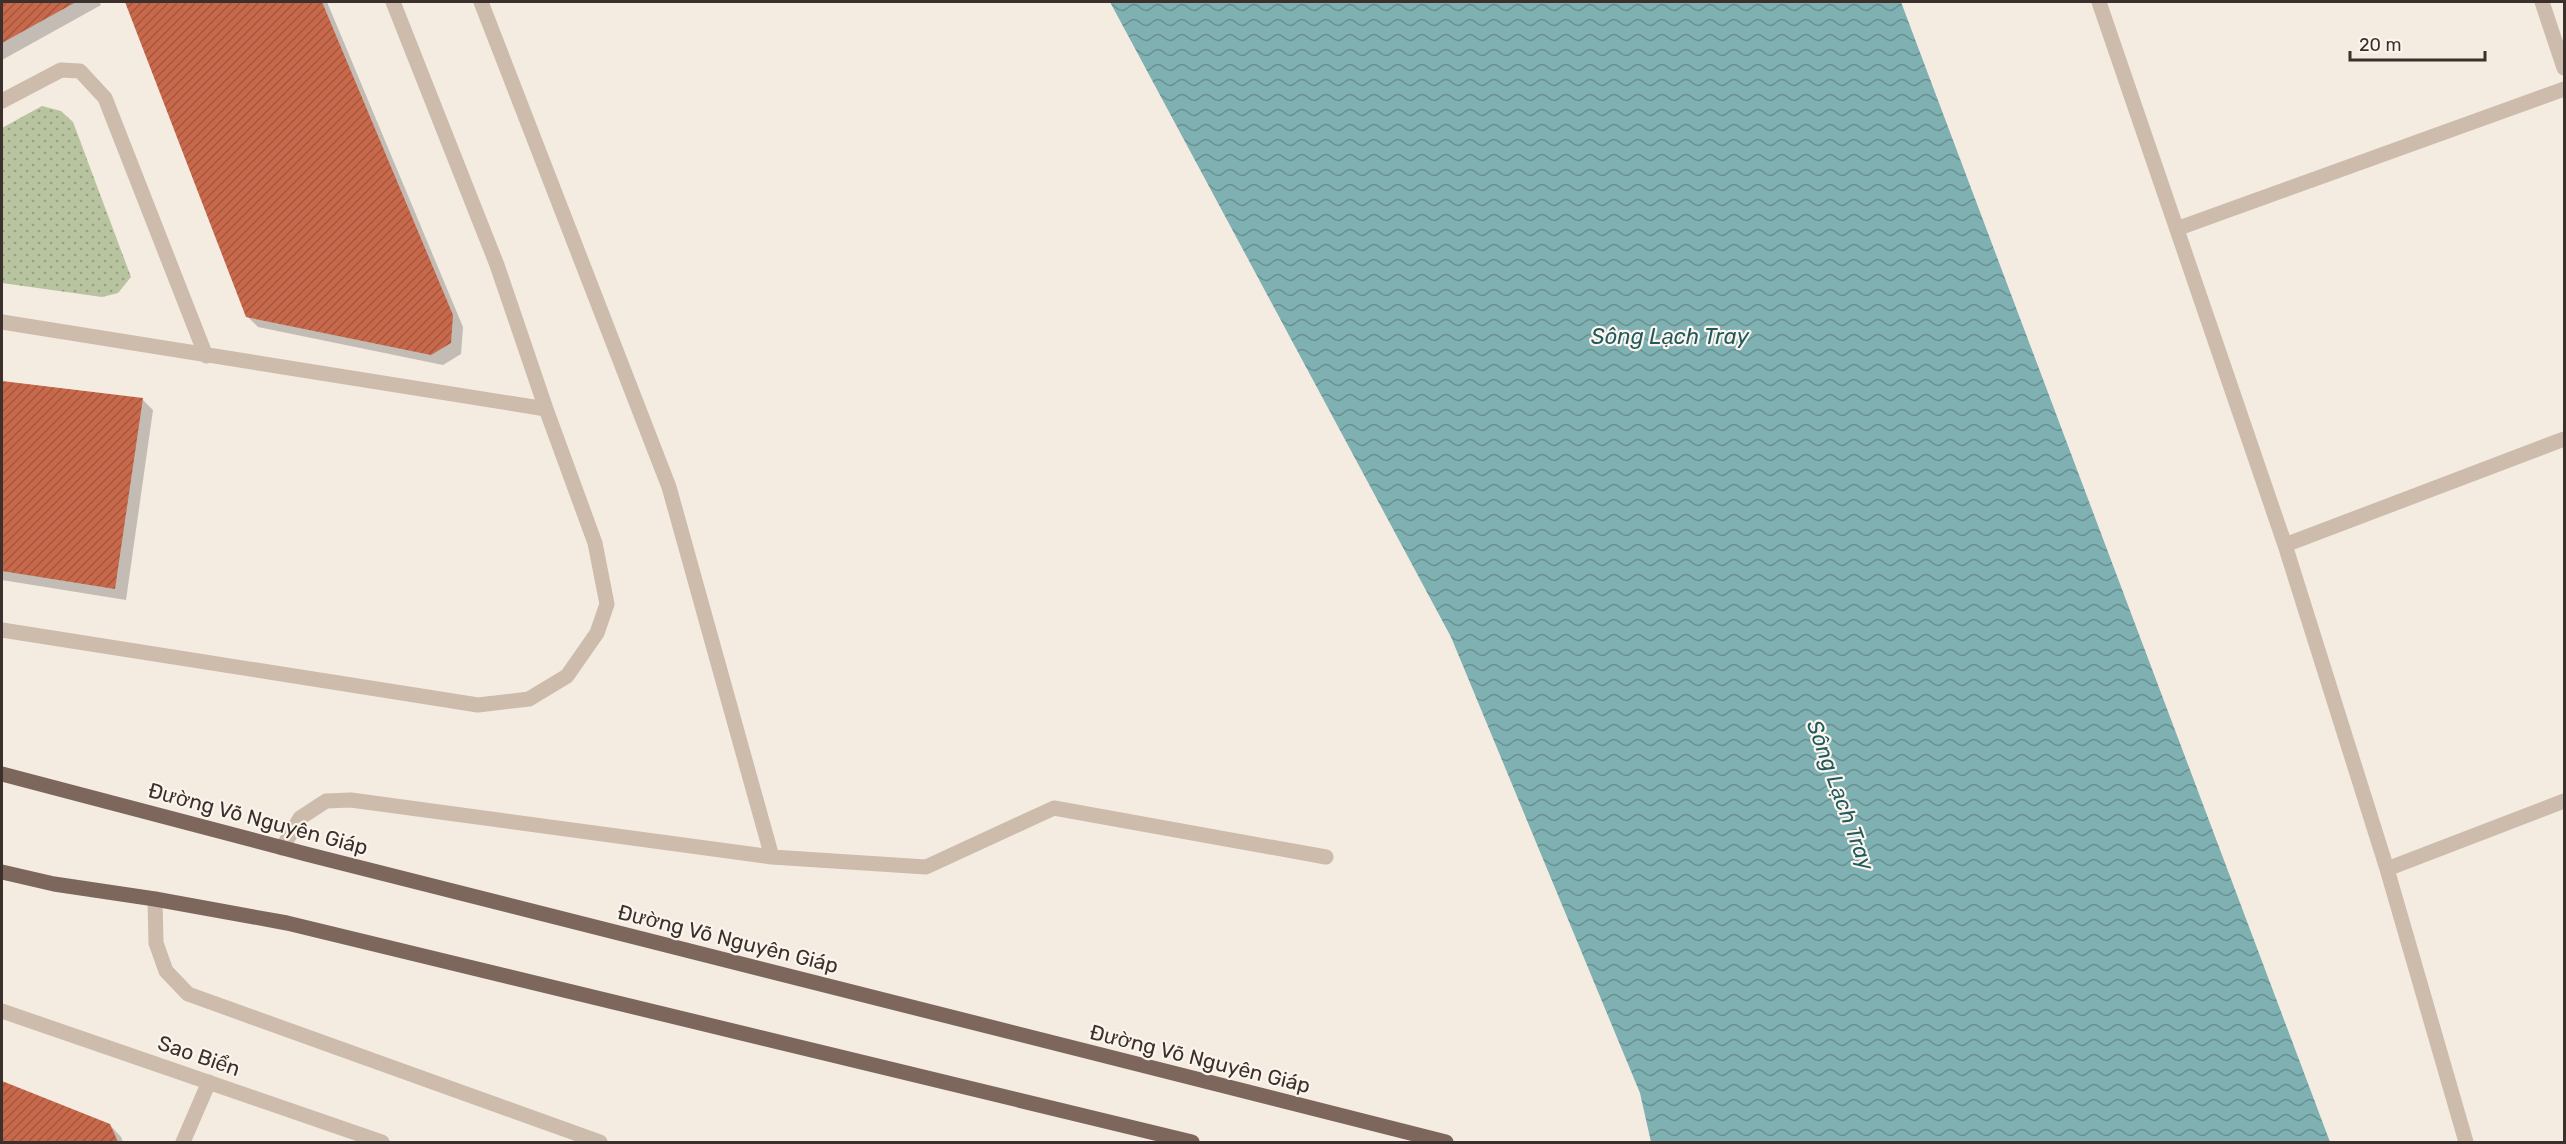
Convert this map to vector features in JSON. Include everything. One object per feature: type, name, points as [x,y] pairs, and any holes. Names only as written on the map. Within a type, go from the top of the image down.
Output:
[{"type":"main road","name":"Đường Võ Nguyên Giáp","points":[[2,774],[282,848],[1446,1143]]},
{"type":"main road","points":[[2,872],[54,884],[155,899],[287,923],[1192,1143]]},
{"type":"street","points":[[2,630],[478,705],[529,699],[567,676],[597,633],[607,604],[596,543],[546,409],[497,266],[393,2]]},
{"type":"street","points":[[481,2],[669,487],[772,857]]},
{"type":"street","points":[[2099,2],[2179,228],[2285,544],[2387,869],[2466,1143]]},
{"type":"street","points":[[2542,2],[2565,68]]},
{"type":"street","points":[[2,101],[61,70],[80,71],[105,98],[206,356]]},
{"type":"street","points":[[2179,228],[2565,89]]},
{"type":"street","points":[[2,322],[546,409]]},
{"type":"street","points":[[2285,544],[2565,439]]},
{"type":"street","points":[[282,848],[300,818],[326,801],[351,800],[772,857],[926,867],[1054,808],[1326,857]]},
{"type":"street","points":[[2387,869],[2565,801]]},
{"type":"street","points":[[155,899],[156,943],[166,971],[188,994],[600,1143]]},
{"type":"street","name":"Sao Biển","points":[[2,1011],[382,1143]]},
{"type":"street","points":[[183,1143],[209,1082]]},
{"type":"green space","points":[[42,106],[61,111],[73,122],[131,277],[118,293],[102,297],[2,283],[2,128]]},
{"type":"water","name":"Sông Lạch Tray","points":[[1110,2],[1901,2],[2330,1142],[1651,1142],[1640,1093],[1451,637]]},
{"type":"building","points":[[2,2],[76,2],[2,43]]},
{"type":"building","points":[[125,2],[322,2],[453,315],[451,343],[431,355],[246,317]]},
{"type":"building","points":[[2,381],[143,398],[115,589],[2,571]]},
{"type":"building","points":[[2,1081],[110,1124],[118,1142],[2,1142]]}]
